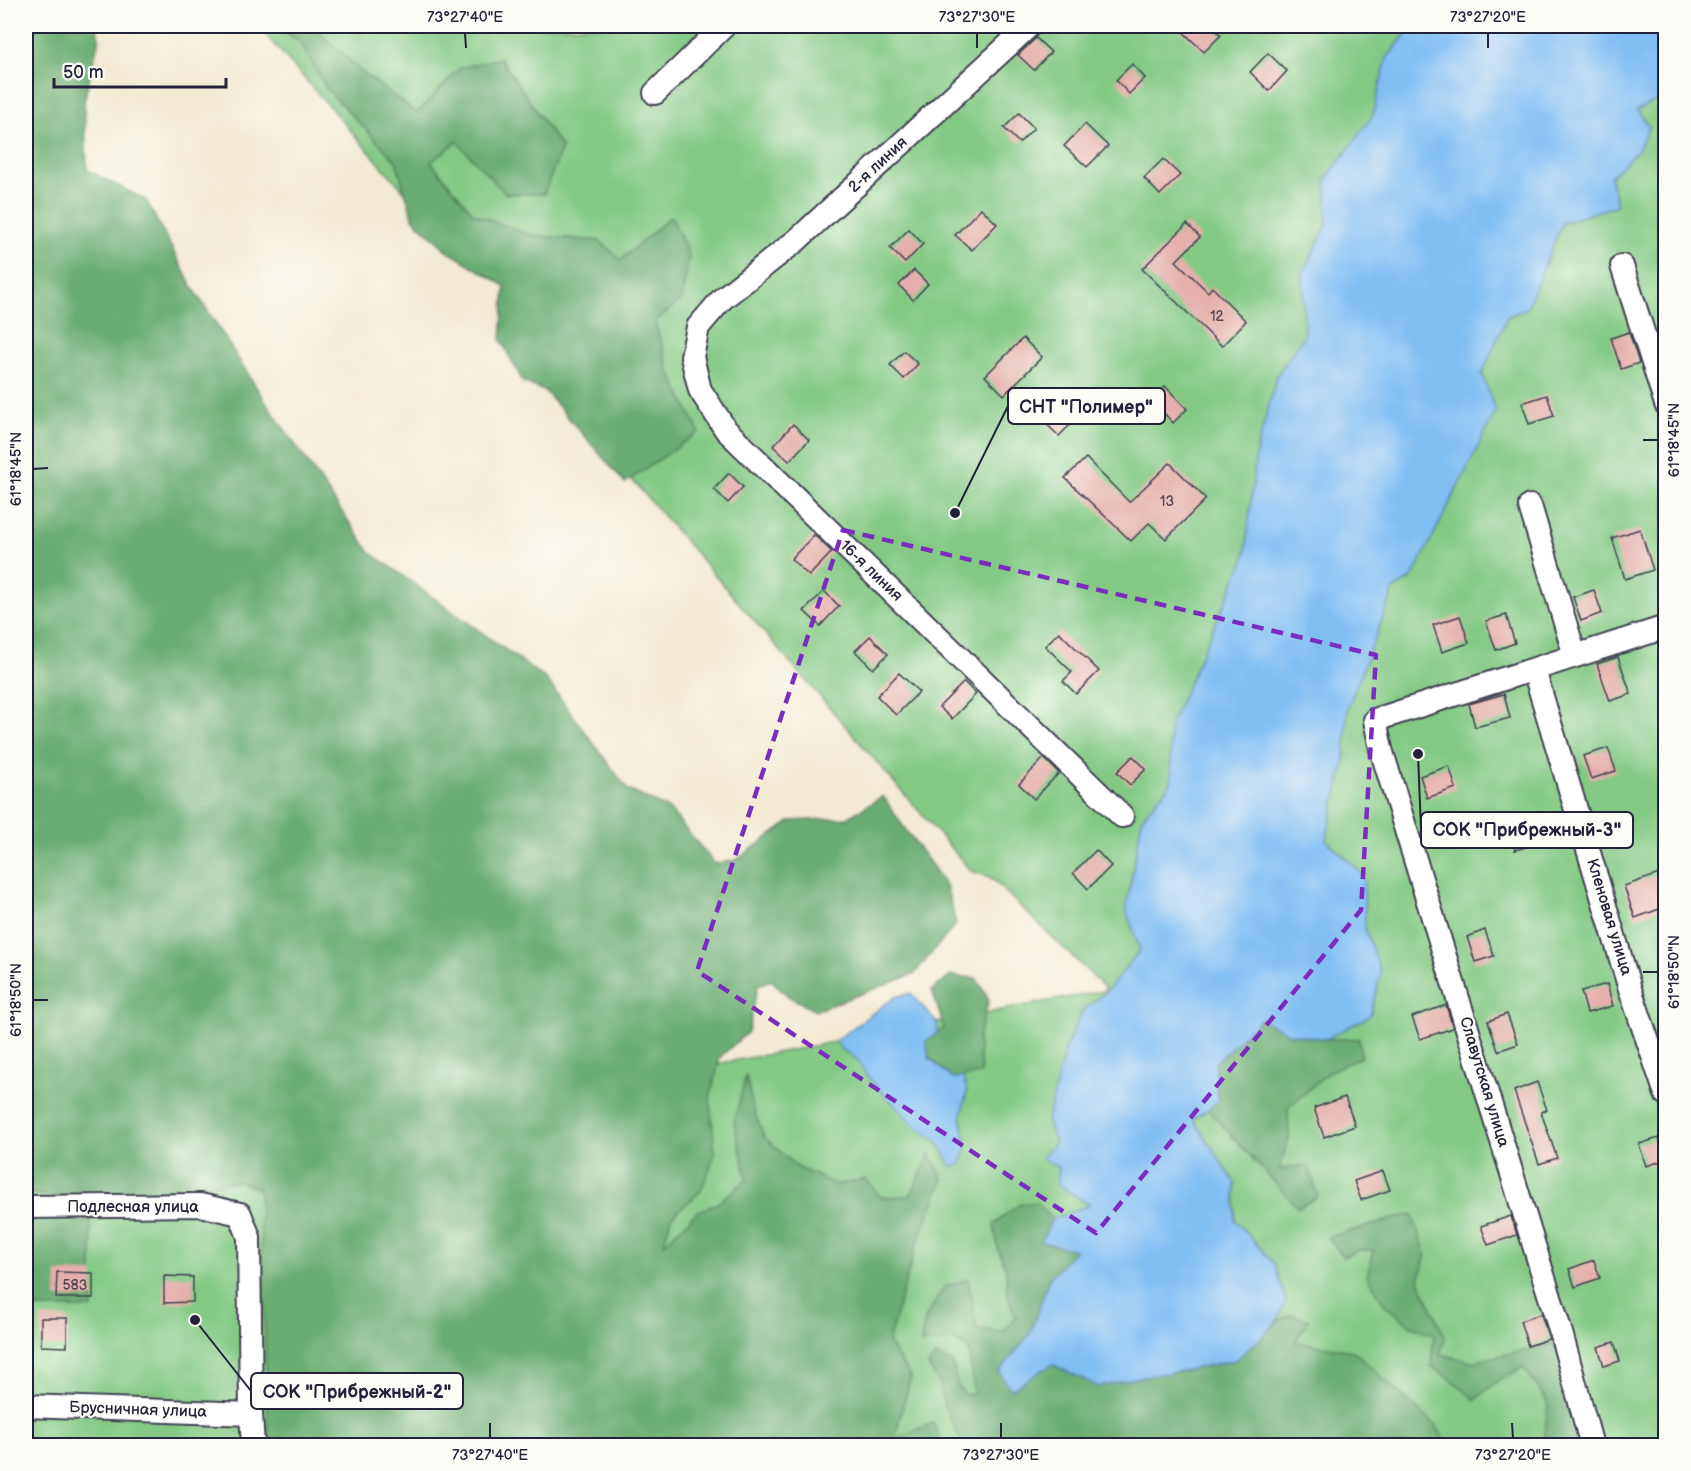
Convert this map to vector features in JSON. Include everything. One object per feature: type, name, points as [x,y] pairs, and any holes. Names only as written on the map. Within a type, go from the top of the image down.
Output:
[{"type":"street","points":[[655,93],[724,26]]},
{"type":"street","name":"2-я линия","points":[[722,299],[797,240],[1029,26]]},
{"type":"street","points":[[1622,266],[1665,404]]},
{"type":"street","name":"16-я линия","points":[[722,299],[698,327],[692,357],[700,390],[726,430],[1122,816]]},
{"type":"street","points":[[1530,506],[1575,656]]},
{"type":"street","points":[[1534,670],[1665,627]]},
{"type":"street","name":"Славутская улица","points":[[1534,670],[1375,720],[1381,749],[1561,1333],[1592,1446]]},
{"type":"street","name":"Кленовая улица","points":[[1534,670],[1630,989],[1665,1094]]},
{"type":"street","name":"Подлесная улица","points":[[26,1207],[200,1205],[240,1214],[249,1237],[251,1414]]},
{"type":"street","name":"Брусничная улица","points":[[26,1406],[251,1414]]},
{"type":"street","points":[[251,1414],[253,1446]]},
{"type":"highlighted area","points":[[843,530],[1376,655],[1361,910],[1096,1233],[697,971]]},
{"type":"green space","points":[[26,26],[97,26],[99,39],[84,101],[87,170],[146,200],[192,286],[265,401],[370,552],[546,679],[628,790],[669,809],[715,864],[736,860],[791,821],[847,818],[883,796],[946,885],[956,924],[914,974],[815,1011],[788,996],[771,980],[758,985],[748,1032],[720,1057],[710,1098],[715,1154],[701,1191],[671,1217],[664,1244],[697,1212],[718,1203],[747,1179],[734,1122],[746,1075],[752,1105],[764,1137],[797,1167],[837,1185],[865,1179],[881,1197],[910,1196],[930,1154],[943,1179],[915,1249],[888,1342],[911,1377],[894,1439],[933,1423],[943,1445],[269,1445],[259,1189],[238,1181],[113,1198],[26,1193]]},
{"type":"green space","points":[[258,26],[1665,26],[1665,1445],[26,1446],[26,1195],[1107,990],[990,877],[971,871],[621,467],[512,250],[443,235]]},
{"type":"green space","points":[[276,26],[317,26],[319,32],[362,72],[417,113],[460,68],[500,58],[562,148],[544,194],[506,194],[457,142],[431,162],[473,213],[530,235],[600,241],[621,260],[671,216],[689,255],[682,299],[655,322],[670,372],[699,432],[625,483],[545,391],[523,382],[501,340],[505,286],[447,251],[413,218],[396,161],[326,88],[299,41]]},
{"type":"green space","points":[[951,976],[976,978],[989,1000],[978,1037],[981,1074],[953,1079],[929,1057],[926,1041],[944,1028],[932,990]]},
{"type":"green space","points":[[1262,1019],[1290,1034],[1326,1039],[1359,1039],[1361,1057],[1330,1071],[1288,1108],[1289,1139],[1279,1169],[1308,1165],[1318,1197],[1298,1208],[1208,1110],[1218,1099],[1215,1063]]},
{"type":"green space","points":[[1036,1202],[1052,1219],[1042,1242],[1076,1250],[1049,1279],[1030,1334],[999,1372],[1052,1364],[1099,1386],[1177,1372],[1235,1360],[1277,1321],[1292,1315],[1309,1320],[1295,1342],[1353,1351],[1435,1425],[1449,1445],[963,1445],[944,1406],[938,1381],[928,1365],[935,1356],[952,1362],[958,1386],[965,1395],[974,1393],[968,1348],[953,1341],[921,1343],[925,1319],[944,1287],[968,1279],[977,1329],[1003,1332],[1016,1317],[1008,1295],[1006,1269],[998,1249],[994,1224],[1018,1205]]},
{"type":"green space","points":[[1412,1214],[1426,1254],[1419,1280],[1445,1337],[1440,1354],[1473,1362],[1556,1343],[1586,1445],[1544,1445],[1548,1402],[1523,1367],[1495,1383],[1475,1400],[1451,1379],[1431,1366],[1434,1335],[1410,1325],[1385,1305],[1367,1276],[1374,1250],[1359,1250],[1343,1257],[1328,1237]]},
{"type":"green space","points":[[90,1216],[92,1308],[26,1308],[26,1218]]},
{"type":"water","points":[[1412,26],[1665,26],[1665,96],[1637,110],[1649,127],[1638,150],[1610,177],[1617,205],[1562,223],[1527,308],[1507,317],[1482,374],[1496,411],[1412,578],[1394,589],[1347,710],[1345,760],[1326,840],[1364,875],[1365,928],[1381,973],[1370,1016],[1326,1039],[1290,1034],[1261,1019],[1215,1063],[1218,1100],[1208,1110],[1193,1119],[1235,1183],[1235,1220],[1275,1265],[1286,1301],[1277,1321],[1235,1360],[1145,1376],[1099,1387],[1052,1364],[1011,1390],[999,1372],[1030,1334],[1049,1279],[1075,1250],[1041,1242],[1052,1219],[1090,1205],[1057,1184],[1059,1168],[1041,1158],[1055,1143],[1047,1121],[1066,1046],[1083,1010],[1108,990],[1140,950],[1126,910],[1142,818],[1171,783],[1170,725],[1245,558],[1256,453],[1277,375],[1304,336],[1303,273],[1327,225],[1326,179],[1372,117],[1387,58]]},
{"type":"water","points":[[911,993],[937,1023],[938,1032],[926,1041],[929,1058],[953,1079],[963,1077],[967,1091],[961,1117],[967,1146],[961,1164],[952,1167],[938,1142],[914,1125],[865,1073],[858,1060],[840,1048],[836,1040],[895,997]]},
{"type":"building","points":[[1177,26],[1211,26],[1221,35],[1204,52]]},
{"type":"building","points":[[1036,38],[1051,52],[1034,70],[1018,55]]},
{"type":"building","points":[[1268,53],[1287,71],[1269,91],[1250,72]]},
{"type":"building","points":[[1132,64],[1145,78],[1129,94],[1116,80]]},
{"type":"building","points":[[1019,113],[1034,128],[1019,143],[1004,128]]},
{"type":"building","points":[[1085,124],[1108,146],[1087,167],[1064,146]]},
{"type":"building","points":[[1163,159],[1180,175],[1160,195],[1144,178]]},
{"type":"building","points":[[981,208],[997,224],[972,250],[955,235]]},
{"type":"building","points":[[1187,224],[1200,237],[1176,261],[1208,292],[1212,287],[1246,321],[1222,346],[1142,269]]},
{"type":"building","points":[[909,229],[923,244],[905,263],[890,248]]},
{"type":"building","points":[[914,270],[928,284],[913,300],[899,285]]},
{"type":"building","points":[[1629,332],[1639,363],[1621,369],[1611,338]]},
{"type":"building","points":[[1023,338],[1042,357],[1004,395],[985,376]]},
{"type":"building","points":[[904,351],[918,364],[904,379],[890,365]]},
{"type":"building","points":[[1165,386],[1187,409],[1173,423],[1151,399]]},
{"type":"building","points":[[1070,393],[1086,409],[1059,436],[1043,421]]},
{"type":"building","points":[[1547,395],[1554,416],[1529,424],[1522,403]]},
{"type":"building","points":[[793,424],[809,440],[789,461],[773,446]]},
{"type":"building","points":[[1086,458],[1129,502],[1170,463],[1206,499],[1166,539],[1149,523],[1131,541],[1065,478]]},
{"type":"building","points":[[729,473],[743,487],[728,503],[714,489]]},
{"type":"building","points":[[1640,529],[1653,570],[1625,579],[1612,538]]},
{"type":"building","points":[[814,535],[832,552],[809,576],[791,559]]},
{"type":"building","points":[[1594,590],[1602,613],[1581,621],[1573,597]]},
{"type":"building","points":[[824,591],[839,606],[820,626],[804,611]]},
{"type":"building","points":[[1506,615],[1515,643],[1496,650],[1486,621]]},
{"type":"building","points":[[1460,616],[1469,643],[1442,652],[1433,625]]},
{"type":"building","points":[[1059,632],[1099,671],[1076,694],[1063,681],[1072,672],[1045,646]]},
{"type":"building","points":[[870,636],[888,654],[873,669],[855,651]]},
{"type":"building","points":[[1618,657],[1631,694],[1610,701],[1597,664]]},
{"type":"building","points":[[899,673],[919,692],[896,715],[877,696]]},
{"type":"building","points":[[964,682],[976,694],[952,719],[939,707]]},
{"type":"building","points":[[1504,694],[1510,718],[1475,727],[1469,704]]},
{"type":"building","points":[[1608,748],[1616,771],[1591,779],[1583,756]]},
{"type":"building","points":[[1133,756],[1146,769],[1130,785],[1117,772]]},
{"type":"building","points":[[1044,758],[1059,773],[1034,799],[1019,784]]},
{"type":"building","points":[[1449,766],[1456,788],[1427,798],[1420,776]]},
{"type":"building","points":[[1539,818],[1545,842],[1515,850],[1509,826]]},
{"type":"building","points":[[1096,850],[1111,866],[1088,889],[1073,873]]},
{"type":"building","points":[[1665,872],[1665,907],[1635,918],[1624,886]]},
{"type":"building","points":[[1485,930],[1494,956],[1475,962],[1467,937]]},
{"type":"building","points":[[1607,984],[1613,1006],[1587,1013],[1581,991]]},
{"type":"building","points":[[1446,1005],[1453,1028],[1420,1039],[1412,1017]]},
{"type":"building","points":[[1507,1014],[1518,1044],[1498,1051],[1488,1021]]},
{"type":"building","points":[[1537,1082],[1547,1110],[1541,1112],[1557,1158],[1539,1164],[1514,1091]]},
{"type":"building","points":[[1345,1097],[1355,1126],[1324,1137],[1314,1108]]},
{"type":"building","points":[[1659,1138],[1665,1160],[1646,1166],[1639,1144]]},
{"type":"building","points":[[1383,1171],[1390,1190],[1361,1200],[1354,1181]]},
{"type":"building","points":[[1511,1216],[1517,1235],[1488,1245],[1481,1226]]},
{"type":"building","points":[[1594,1260],[1600,1278],[1575,1287],[1569,1269]]},
{"type":"building","points":[[57,1272],[93,1273],[93,1298],[56,1298]]},
{"type":"building","points":[[164,1276],[193,1277],[193,1302],[164,1303]]},
{"type":"building","points":[[1541,1314],[1549,1339],[1528,1346],[1520,1321]]},
{"type":"building","points":[[41,1318],[67,1318],[67,1347],[41,1346]]},
{"type":"building","points":[[1614,1342],[1620,1361],[1604,1366],[1598,1347]]},
{"type":"place","name":"СНТ \"Полимер\"","points":[[955,513]]},
{"type":"place","name":"СОК \"Прибрежный-3\"","points":[[1418,754]]},
{"type":"place","name":"СОК \"Прибрежный-2\"","points":[[195,1320]]}]
